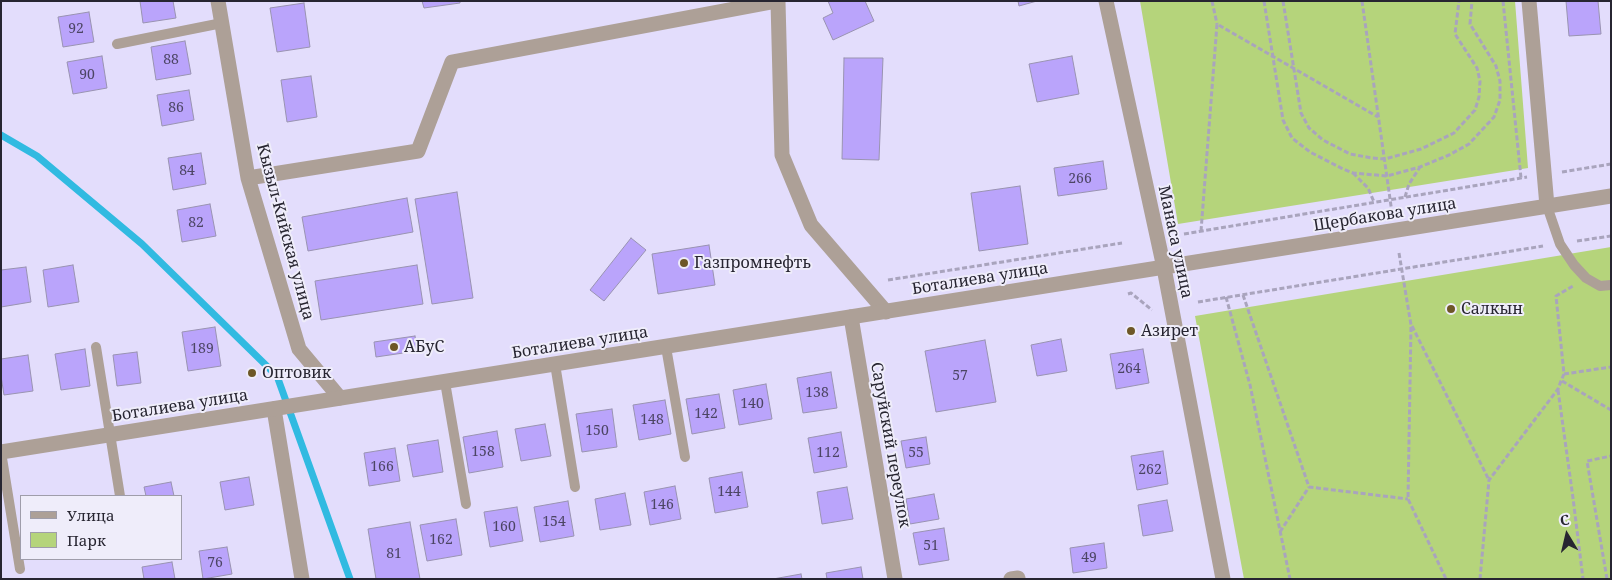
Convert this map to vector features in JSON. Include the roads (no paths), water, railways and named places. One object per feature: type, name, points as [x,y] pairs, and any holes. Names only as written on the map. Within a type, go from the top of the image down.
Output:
[{"type":"street","name":"Кызыл-Кийская улица","points":[[218,1],[248,178],[299,349],[340,398]]},
{"type":"street","name":"Манаса улица","points":[[1106,1],[1164,268],[1223,579]]},
{"type":"street","points":[[1529,1],[1547,206]]},
{"type":"street","points":[[248,178],[418,151],[452,62],[777,2],[782,156],[811,225],[886,312]]},
{"type":"street","name":"Щербакова улица","points":[[1164,268],[1611,196]]},
{"type":"street","name":"Боталиева улица","points":[[1,452],[1164,268]]},
{"type":"street","name":"Саруйский переулок","points":[[851,317],[895,579]]},
{"type":"street","points":[[274,409],[302,579]]},
{"type":"lane","points":[[117,44],[222,23]]},
{"type":"lane","points":[[1547,206],[1560,244],[1574,265],[1586,278],[1600,286],[1611,286]]},
{"type":"lane","points":[[96,347],[120,495]]},
{"type":"lane","points":[[666,347],[685,457]]},
{"type":"lane","points":[[554,364],[575,487]]},
{"type":"lane","points":[[444,382],[466,504]]},
{"type":"lane","points":[[1,452],[20,569]]},
{"type":"waterway","points":[[1,135],[37,156],[142,244],[277,376],[350,579]]},
{"type":"place","name":"Газпромнефть","points":[[684,263]]},
{"type":"place","name":"Салкын","points":[[1451,309]]},
{"type":"place","name":"Азирет","points":[[1131,331]]},
{"type":"place","name":"АБуС","points":[[394,347]]},
{"type":"place","name":"Оптовик","points":[[252,373]]}]
